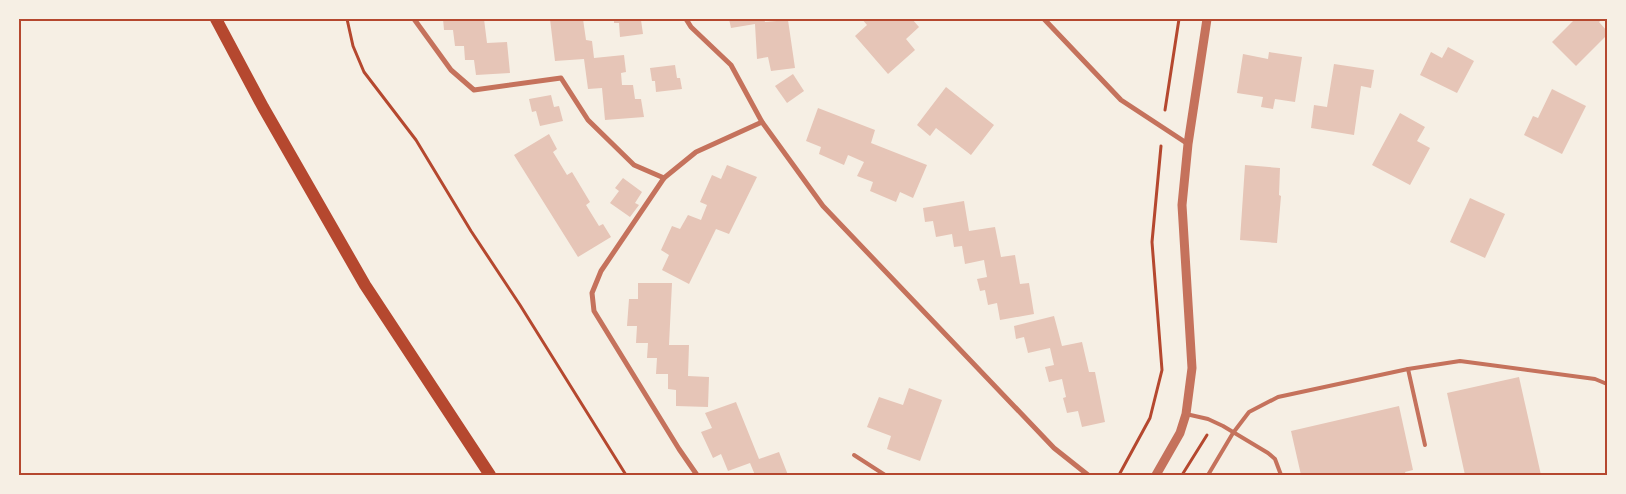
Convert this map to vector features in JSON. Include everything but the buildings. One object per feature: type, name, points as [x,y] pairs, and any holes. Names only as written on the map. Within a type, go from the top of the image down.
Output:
[{"type":"main road","points":[[216,19],[263,107],[365,285],[490,475]]},
{"type":"street","points":[[414,19],[451,70],[474,90],[561,78],[588,120],[634,165],[664,178]]},
{"type":"street","points":[[686,19],[691,27],[731,65],[762,122],[823,206],[1054,448],[1088,475]]},
{"type":"street","points":[[1044,19],[1121,100],[1188,144]]},
{"type":"street","points":[[1156,475],[1180,433],[1186,414],[1192,368],[1182,204],[1188,144],[1207,19]]},
{"type":"street","points":[[697,475],[594,311],[592,293],[601,271],[664,178],[696,152],[762,122]]},
{"type":"lane","points":[[1208,475],[1249,412],[1278,397],[1408,369],[1460,361],[1595,379],[1607,384]]},
{"type":"lane","points":[[1408,369],[1425,445]]},
{"type":"lane","points":[[1186,414],[1208,420],[1234,433],[1275,460],[1280,475]]},
{"type":"lane","points":[[854,455],[885,475]]},
{"type":"path","points":[[347,19],[353,46],[364,72],[416,140],[471,232],[520,305],[626,475]]},
{"type":"path","points":[[1119,475],[1150,418],[1162,370],[1152,242],[1163,126],[1178,19]]}]
